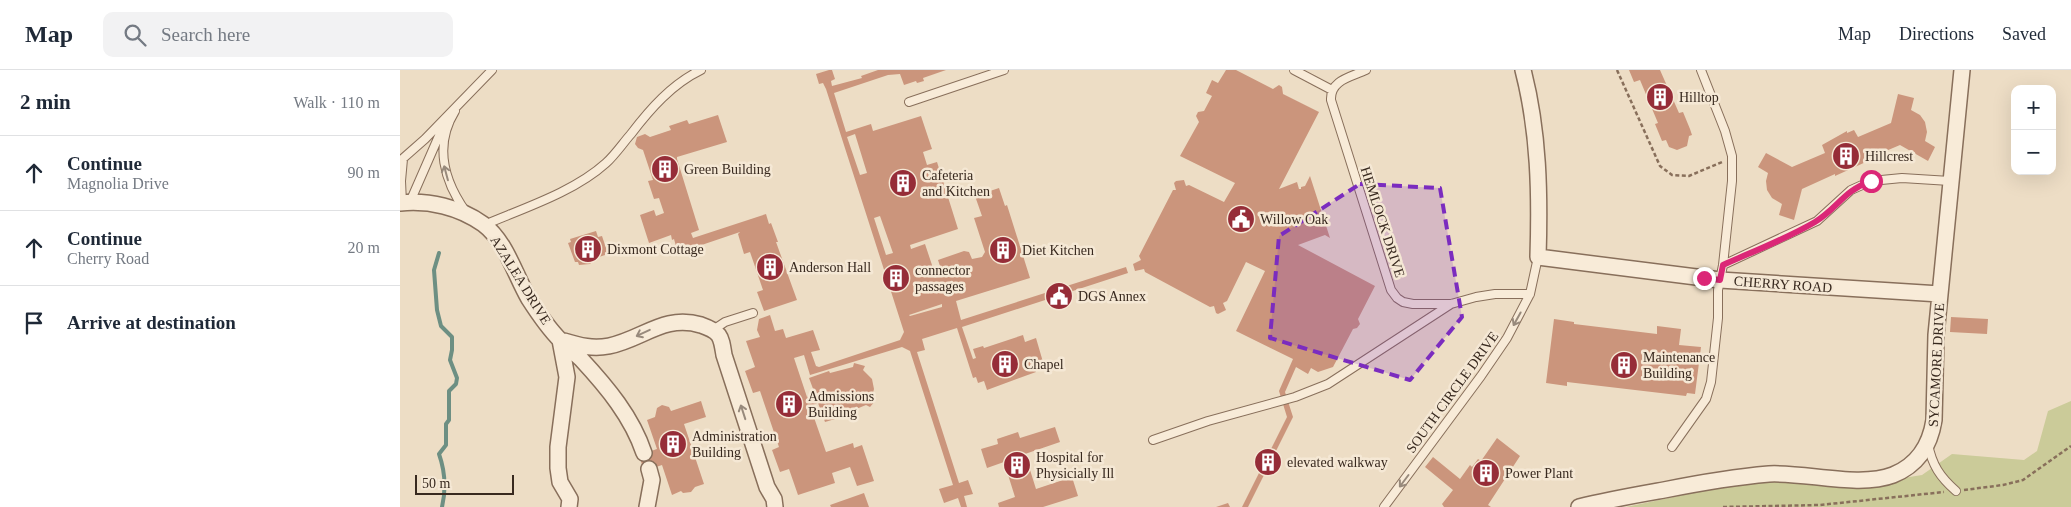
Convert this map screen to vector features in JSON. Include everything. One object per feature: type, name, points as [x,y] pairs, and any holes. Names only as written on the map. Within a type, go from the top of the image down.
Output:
[{"type":"street","points":[[1523,70],[1530,102],[1538,159],[1538,257]]},
{"type":"street","name":"SYCAMORE DRIVE","points":[[1579,507],[1686,486],[1754,476],[1788,474],[1849,479],[1879,478],[1902,471],[1922,455],[1928,444],[1934,420],[1936,335],[1962,70]]},
{"type":"street","name":"AZALEA DRIVE","points":[[404,203],[444,206],[469,216],[484,225],[496,239],[529,298],[560,340],[580,358],[621,406],[633,425],[644,454]]},
{"type":"street","name":"CHERRY ROAD","points":[[1538,257],[1721,272],[1940,294]]},
{"type":"street","points":[[572,504],[560,482],[558,468],[558,447],[566,377],[560,340],[582,347],[603,347],[621,342],[655,327],[679,322],[700,325],[713,330],[721,338],[724,355],[767,487],[774,499],[775,507]]},
{"type":"street","points":[[647,507],[652,480],[649,469]]},
{"type":"lane","points":[[404,203],[401,174],[402,160],[492,70]]},
{"type":"lane","points":[[484,225],[590,177],[608,162],[640,121],[671,90],[701,70]]},
{"type":"lane","points":[[909,102],[1004,70]]},
{"type":"lane","points":[[1294,70],[1332,90],[1341,81],[1366,70]]},
{"type":"lane","points":[[1672,447],[1706,399],[1714,360],[1721,272],[1732,181],[1732,156],[1725,131],[1701,70]]},
{"type":"lane","name":"HEMLOCK DRIVE","points":[[1332,90],[1331,100],[1340,132],[1391,290],[1403,302],[1413,304],[1451,304],[1508,293],[1530,294]]},
{"type":"lane","points":[[404,203],[446,121],[461,100]]},
{"type":"lane","points":[[461,100],[448,126],[443,160],[450,187],[469,216]]},
{"type":"lane","points":[[1721,272],[1811,224],[1825,215],[1851,190],[1871,181],[1902,178],[1950,181]]},
{"type":"lane","name":"SOUTH CIRCLE DRIVE","points":[[1384,507],[1482,376],[1507,338],[1530,294],[1538,257]]},
{"type":"lane","points":[[1153,440],[1217,418],[1295,397],[1328,384],[1451,304]]},
{"type":"lane","points":[[713,330],[725,322],[753,314]]},
{"type":"lane","points":[[1928,444],[1931,458],[1938,473],[1956,491]]},
{"type":"path","points":[[1617,70],[1660,166],[1672,175],[1689,176],[1722,163],[1732,156]]},
{"type":"path","points":[[1723,507],[1820,505],[2003,485],[2023,480],[2071,446]]},
{"type":"highlighted area","points":[[1360,184],[1440,188],[1462,317],[1410,380],[1270,338],[1279,236]]},
{"type":"green space","points":[[2071,401],[2071,507],[1626,507],[1736,484],[1778,481],[1860,485],[1922,475],[1952,454],[2024,460],[2037,451],[2048,411]]},
{"type":"building","points":[[832,70],[835,79],[831,81],[832,86],[862,78],[861,76],[878,70],[946,70],[923,78],[924,81],[917,83],[916,81],[904,85],[900,74],[888,75],[834,93],[846,132],[871,124],[873,131],[921,116],[932,149],[923,152],[927,165],[937,162],[958,229],[910,245],[911,249],[925,244],[934,271],[941,269],[938,260],[964,251],[969,252],[972,259],[982,257],[985,252],[974,218],[982,216],[975,196],[999,188],[1005,206],[1007,205],[1030,278],[956,301],[961,320],[1126,267],[1128,273],[962,327],[973,359],[976,358],[973,349],[983,346],[984,348],[1023,335],[1025,342],[1036,338],[1043,362],[1033,365],[1036,372],[987,390],[984,381],[978,383],[976,377],[973,378],[957,328],[922,339],[925,350],[917,352],[959,483],[968,480],[973,494],[964,496],[967,507],[961,507],[958,498],[944,503],[939,489],[953,485],[910,351],[902,347],[810,375],[804,355],[794,358],[807,397],[815,394],[809,378],[829,371],[830,373],[853,367],[854,363],[865,366],[863,370],[872,379],[874,389],[872,397],[876,400],[870,407],[866,405],[844,414],[845,416],[825,422],[818,403],[810,406],[826,452],[853,443],[854,448],[862,445],[874,481],[857,486],[850,467],[832,473],[835,483],[798,495],[789,469],[780,472],[772,450],[779,447],[760,391],[753,393],[745,371],[755,367],[746,341],[760,337],[757,330],[759,319],[770,315],[775,331],[783,329],[786,338],[813,330],[820,350],[811,352],[816,366],[819,367],[900,340],[904,332],[826,89],[823,83],[819,84],[816,74]],"holes":[[[855,134],[867,173],[860,175],[847,137]],[[880,216],[893,253],[886,255],[874,218]],[[942,304],[942,307],[909,315]]]},
{"type":"building","name":"Willow Oak","points":[[1226,70],[1236,70],[1273,89],[1279,85],[1282,87],[1283,94],[1319,112],[1279,189],[1297,182],[1299,189],[1301,189],[1301,187],[1305,186],[1310,176],[1330,238],[1325,235],[1298,245],[1375,286],[1358,319],[1360,324],[1357,328],[1353,329],[1333,367],[1318,372],[1311,368],[1308,374],[1296,367],[1285,392],[1293,417],[1248,507],[1242,507],[1287,417],[1279,391],[1293,359],[1236,331],[1265,271],[1246,262],[1227,301],[1223,303],[1226,310],[1218,314],[1214,306],[1210,307],[1145,272],[1144,269],[1135,271],[1133,264],[1141,260],[1139,256],[1173,190],[1176,190],[1174,183],[1176,181],[1184,180],[1186,186],[1189,185],[1224,202],[1235,183],[1180,156],[1199,122],[1196,116],[1198,112],[1204,111],[1212,96],[1206,93],[1212,80],[1218,83]]},
{"type":"building","name":"Hilltop","points":[[1629,70],[1660,70],[1679,113],[1683,112],[1690,129],[1692,135],[1689,136],[1687,146],[1677,150],[1669,147],[1666,140],[1662,141],[1655,124],[1658,123],[1640,80],[1634,82]]},
{"type":"building","name":"Hillcrest","points":[[1898,94],[1914,98],[1911,110],[1920,115],[1925,122],[1927,132],[1925,141],[1935,147],[1928,161],[1900,145],[1867,159],[1868,161],[1835,176],[1835,174],[1802,189],[1794,220],[1779,215],[1782,204],[1772,198],[1767,190],[1766,181],[1768,173],[1758,167],[1766,153],[1792,167],[1825,153],[1822,145],[1847,131],[1847,133],[1854,130],[1858,137],[1891,123]]},
{"type":"building","name":"Green Building","points":[[718,115],[727,142],[677,157],[699,230],[691,233],[693,238],[766,214],[778,242],[776,242],[797,300],[764,311],[757,292],[763,290],[750,252],[744,254],[738,234],[740,232],[678,253],[671,235],[649,243],[640,215],[654,210],[656,216],[664,213],[659,198],[654,199],[648,181],[653,180],[643,150],[635,144],[637,137],[645,134],[650,137],[671,130],[669,126],[687,120],[689,124]]},
{"type":"building","name":"Dixmont Cottage","points":[[596,231],[598,237],[602,236],[608,254],[596,258],[590,264],[579,265],[578,262],[575,262],[568,243],[571,242],[570,239]]},
{"type":"building","points":[[1951,317],[1988,319],[1987,334],[1950,332]]},
{"type":"building","name":"Maintenance Building","points":[[1554,319],[1574,322],[1574,324],[1657,334],[1657,326],[1681,329],[1679,345],[1701,347],[1695,394],[1687,393],[1686,396],[1567,382],[1567,386],[1546,383]]},
{"type":"building","name":"Administration Building","points":[[701,401],[706,417],[684,424],[704,484],[695,487],[691,492],[683,493],[681,491],[672,495],[662,465],[644,471],[639,455],[657,449],[647,420],[655,417],[657,408],[662,405],[669,407],[671,411]]},
{"type":"building","name":"Hospital for Physicially Ill","points":[[1055,427],[1060,442],[1025,454],[1036,489],[1072,477],[1078,496],[1043,507],[999,507],[998,503],[1015,497],[1004,462],[987,468],[981,449],[998,444],[997,439],[1018,432],[1020,438]]},
{"type":"building","name":"Power Plant","points":[[1497,438],[1520,456],[1488,505],[1491,507],[1444,507],[1442,504],[1453,490],[1425,467],[1433,457],[1460,479],[1470,465],[1472,467],[1478,459],[1481,461]]},
{"type":"building","points":[[864,493],[869,507],[831,507],[830,505]]},
{"type":"building","points":[[1228,503],[1230,507],[1216,507]]},
{"type":"waterway","points":[[439,253],[434,270],[437,310],[441,326],[452,337],[450,360],[457,378],[456,384],[449,391],[449,420],[446,424],[446,445],[439,454],[443,467],[444,481],[442,507]]},
{"type":"place","name":"Hilltop","points":[[1660,97]]},
{"type":"place","name":"Hillcrest","points":[[1846,156]]},
{"type":"place","name":"Green Building","points":[[665,169]]},
{"type":"place","name":"Cafeteria and Kitchen","points":[[903,183]]},
{"type":"place","name":"Willow Oak","points":[[1241,219]]},
{"type":"place","name":"Dixmont Cottage","points":[[588,249]]},
{"type":"place","name":"Diet Kitchen","points":[[1003,250]]},
{"type":"place","name":"Anderson Hall","points":[[770,267]]},
{"type":"place","name":"connector passages","points":[[896,278]]},
{"type":"place","name":"DGS Annex","points":[[1059,296]]},
{"type":"place","name":"Chapel","points":[[1005,364]]},
{"type":"place","name":"Maintenance Building","points":[[1624,365]]},
{"type":"place","name":"Admissions Building","points":[[789,404]]},
{"type":"place","name":"Administration Building","points":[[673,444]]},
{"type":"place","name":"elevated walkway","points":[[1268,462]]},
{"type":"place","name":"Hospital for Physicially Ill","points":[[1017,465]]},
{"type":"place","name":"Power Plant","points":[[1486,473]]},
{"type":"route","points":[[1704,278],[1720,280],[1723,265],[1805,228],[1825,215],[1851,190],[1871,181]]}]
